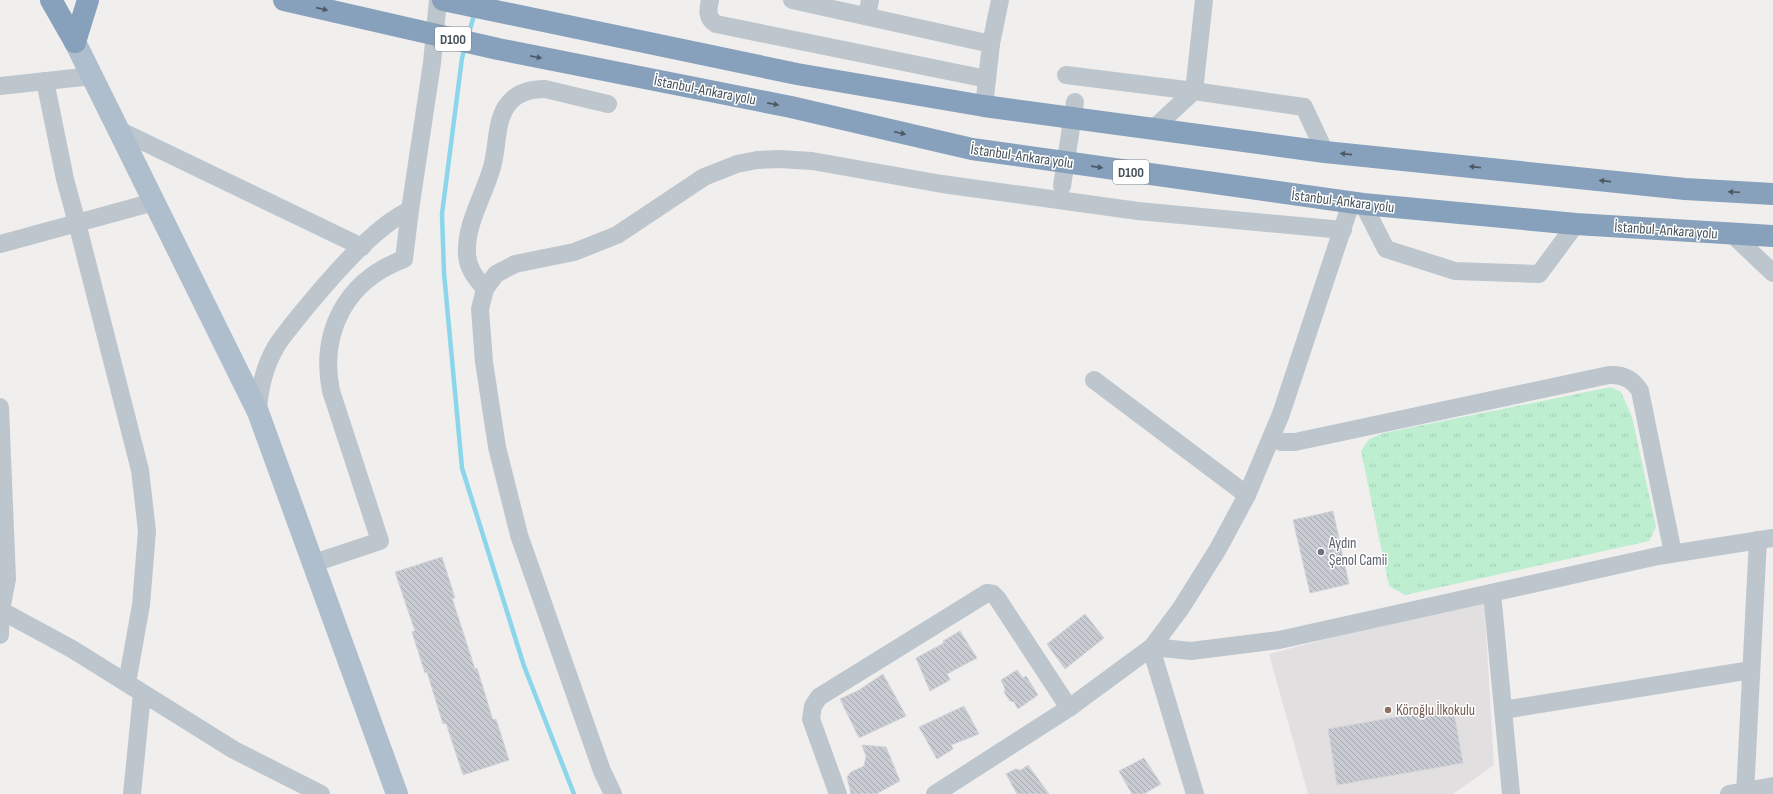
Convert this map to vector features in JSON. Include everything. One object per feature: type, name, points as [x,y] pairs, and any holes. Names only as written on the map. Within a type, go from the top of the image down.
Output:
[{"type":"highway","points":[[51,0],[75,42]]},
{"type":"highway","points":[[75,42],[88,0]]},
{"type":"highway","name":"İstanbul-Ankara yolu","points":[[284,0],[498,49],[791,107],[972,149],[1357,204],[1576,224],[1733,235],[1773,236]]},
{"type":"highway","name":"D100","points":[[443,0],[797,74],[984,106],[1325,152],[1685,189],[1773,194]]},
{"type":"main road","points":[[75,42],[258,412],[398,794]]},
{"type":"street","points":[[314,564],[380,541],[331,391],[328,376],[328,348],[337,320],[362,283],[379,270],[404,260],[432,63],[438,0]]},
{"type":"street","points":[[710,0],[708,14],[712,21],[716,24],[987,80]]},
{"type":"street","points":[[792,0],[869,8],[991,44]]},
{"type":"street","points":[[984,106],[991,44],[1000,0]]},
{"type":"street","points":[[1153,129],[1194,91],[1204,0]]},
{"type":"street","points":[[0,86],[92,76]]},
{"type":"street","points":[[1066,76],[1194,91],[1304,107],[1325,152]]},
{"type":"street","points":[[45,81],[65,179],[78,223],[140,470],[147,531],[140,605],[127,683]]},
{"type":"street","points":[[485,289],[472,273],[468,258],[468,245],[470,228],[492,167],[500,124],[505,109],[514,98],[527,91],[536,89],[545,89],[608,104]]},
{"type":"street","points":[[1062,186],[1075,102]]},
{"type":"street","points":[[119,130],[362,246]]},
{"type":"street","points":[[613,794],[602,772],[519,535],[497,447],[484,362],[480,309],[485,289],[496,274],[515,264],[574,252],[617,235],[704,177],[737,164],[757,160],[779,159],[812,162],[942,184],[1138,211],[1343,230]]},
{"type":"street","points":[[0,244],[154,202]]},
{"type":"street","points":[[935,794],[1069,708],[1151,647],[1181,608],[1218,550],[1247,495],[1281,414],[1343,230],[1357,204],[1386,249],[1455,271],[1539,274],[1576,224]]},
{"type":"street","points":[[258,412],[259,392],[276,346],[315,296],[362,246],[392,220],[410,210]]},
{"type":"street","points":[[1733,235],[1773,273]]},
{"type":"street","points":[[1271,438],[1282,442],[1295,442],[1609,374],[1625,376],[1636,385],[1640,391],[1673,554]]},
{"type":"street","points":[[1094,380],[1247,495]]},
{"type":"street","points":[[0,418],[7,579],[1,610],[0,634]]},
{"type":"street","points":[[1151,647],[1191,651],[1279,640],[1673,554],[1765,539],[1740,793],[1773,786]]},
{"type":"street","points":[[838,794],[811,719],[813,706],[819,697],[987,593],[993,594],[997,598],[1069,708]]},
{"type":"street","points":[[1492,593],[1511,794]]},
{"type":"street","points":[[1,610],[72,649],[234,750],[321,794]]},
{"type":"street","points":[[1151,647],[1195,794]]},
{"type":"street","points":[[1503,710],[1751,670]]},
{"type":"street","points":[[132,794],[142,694]]},
{"type":"shaded area","name":"Köroğlu İlkokulu","points":[[1484,598],[1494,765],[1453,794],[1308,794],[1269,654]]},
{"type":"green space","points":[[1611,387],[1621,392],[1632,417],[1656,527],[1649,541],[1405,595],[1389,586],[1361,451],[1369,439],[1384,433]]},
{"type":"building","name":"Aydın Şenol Camii","points":[[1333,511],[1349,584],[1310,593],[1293,520]]},
{"type":"building","points":[[442,557],[455,598],[452,598],[475,669],[477,668],[493,720],[496,719],[509,760],[463,775],[446,723],[443,724],[427,672],[425,673],[412,632],[415,631],[395,572]]},
{"type":"building","points":[[1085,614],[1104,638],[1065,669],[1047,644]]},
{"type":"building","points":[[960,631],[977,658],[947,674],[950,680],[930,691],[916,658],[944,643],[943,641]]},
{"type":"building","points":[[1017,670],[1023,678],[1026,676],[1038,695],[1018,709],[1014,702],[1010,701],[1004,692],[1005,689],[1001,680]]},
{"type":"building","points":[[883,674],[906,716],[859,738],[840,699],[859,690]]},
{"type":"building","points":[[964,706],[979,734],[951,745],[953,749],[937,759],[919,727]]},
{"type":"building","points":[[1453,707],[1463,763],[1337,785],[1328,729]]},
{"type":"building","points":[[862,745],[886,747],[900,781],[876,794],[851,794],[847,777],[851,772],[864,766],[866,756]]},
{"type":"building","points":[[1144,758],[1161,784],[1144,794],[1132,794],[1119,771]]},
{"type":"building","points":[[1028,765],[1049,794],[1017,794],[1006,774],[1015,769],[1021,770]]},
{"type":"waterway","points":[[468,36],[475,12]]},
{"type":"waterway","points":[[465,47],[462,58],[442,214],[444,273],[462,468],[524,666],[574,794]]},
{"type":"place","name":"Aydın Şenol Camii","points":[[1321,552]]},
{"type":"place","name":"Köroğlu İlkokulu","points":[[1388,710]]}]
